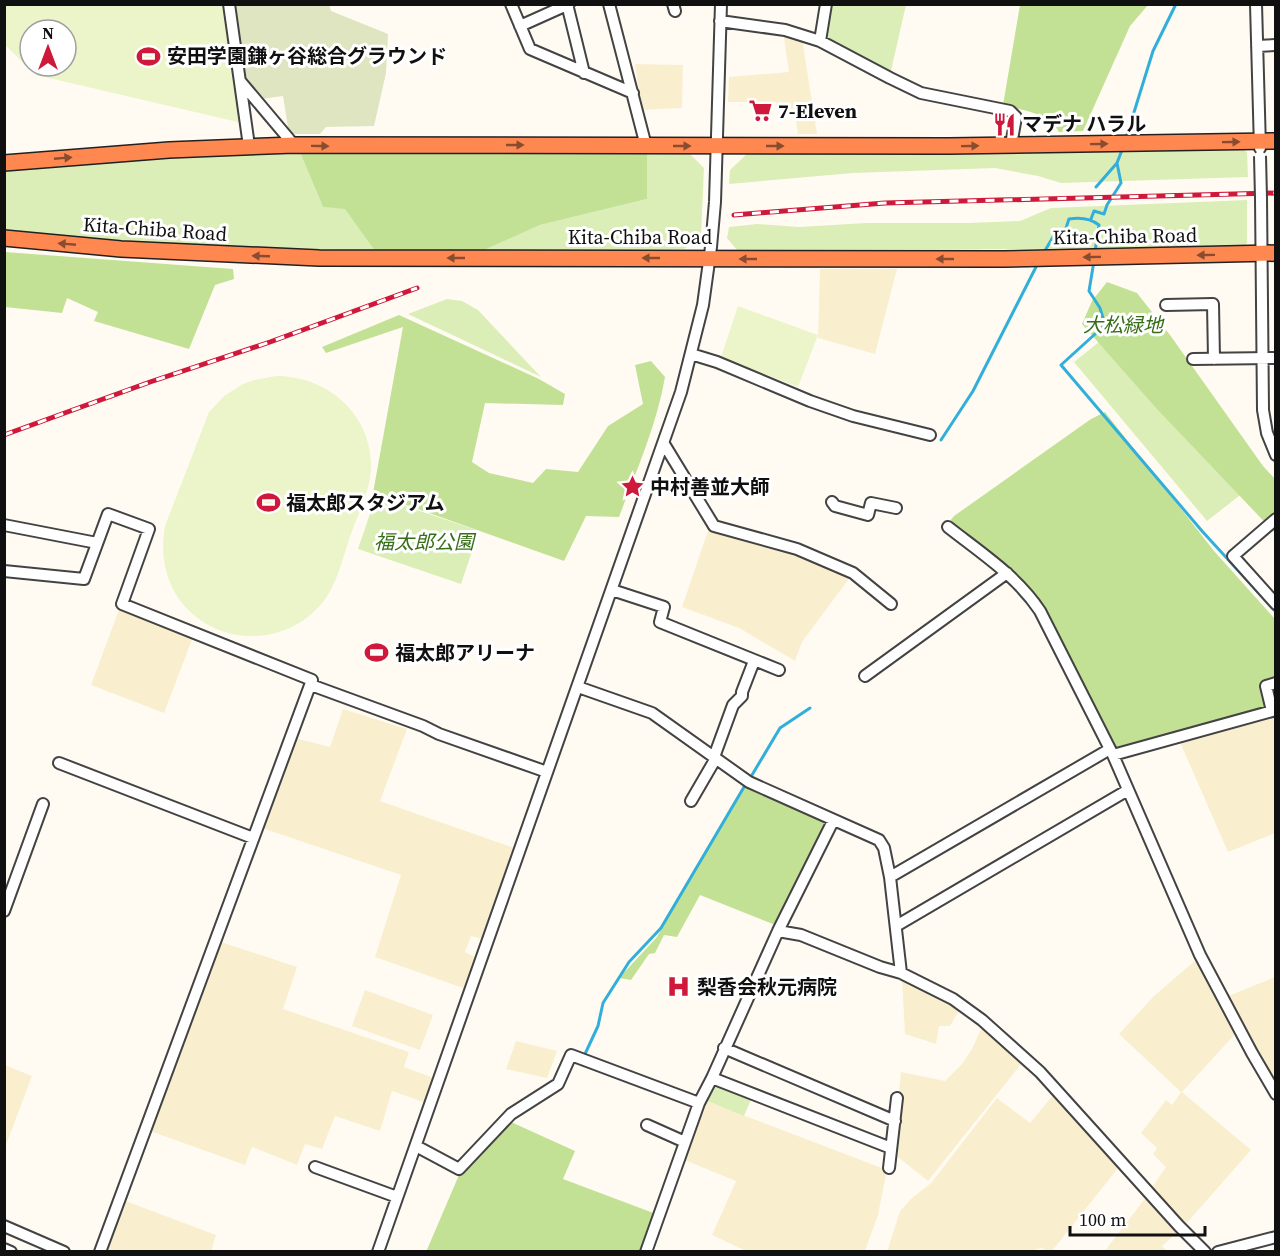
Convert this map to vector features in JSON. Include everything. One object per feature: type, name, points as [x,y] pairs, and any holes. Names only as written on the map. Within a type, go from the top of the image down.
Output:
[{"type":"highway","points":[[4,163],[133,152],[294,145],[1041,145],[1202,142],[1265,146]]},
{"type":"highway","name":"Kita-Chiba Road","points":[[4,238],[122,249],[257,256],[1004,258],[1150,256],[1266,250]]},
{"type":"street","points":[[229,4],[249,146]]},
{"type":"street","points":[[511,4],[530,49],[633,93]]},
{"type":"street","points":[[609,4],[646,146]]},
{"type":"street","points":[[378,1251],[681,392],[702,305],[710,259],[715,202],[721,4]]},
{"type":"street","points":[[820,41],[826,4]]},
{"type":"street","points":[[1256,4],[1265,146],[1263,410],[1275,455]]},
{"type":"street","points":[[520,26],[568,5],[584,73]]},
{"type":"street","points":[[720,21],[785,30],[820,41],[921,93],[1010,111],[1016,117],[1011,145]]},
{"type":"street","points":[[1257,46],[1275,45]]},
{"type":"street","points":[[240,81],[294,145]]},
{"type":"street","points":[[1166,305],[1213,304],[1214,359]]},
{"type":"street","points":[[691,354],[717,362],[810,401],[853,416],[930,435]]},
{"type":"street","points":[[1194,359],[1275,358]]},
{"type":"street","points":[[664,444],[714,526],[797,549],[853,573],[891,604]]},
{"type":"street","points":[[832,502],[835,506],[868,515],[871,502],[896,508]]},
{"type":"street","points":[[4,571],[84,579],[108,514],[149,529],[122,604],[312,680],[100,1251]]},
{"type":"street","points":[[1275,519],[1233,556],[1275,604]]},
{"type":"street","points":[[4,525],[97,543]]},
{"type":"street","points":[[948,527],[1007,573],[1031,597],[1040,611],[1112,752],[1200,955],[1275,1094]]},
{"type":"street","points":[[866,676],[1007,573]]},
{"type":"street","points":[[612,590],[664,607],[660,622],[779,670]]},
{"type":"street","points":[[691,801],[715,758],[733,705],[742,696],[754,661]]},
{"type":"street","points":[[890,877],[1112,752],[1274,711],[1266,686],[1275,683]]},
{"type":"street","points":[[310,685],[547,772]]},
{"type":"street","points":[[578,687],[652,713],[749,782],[879,840],[884,848],[890,877],[901,973]]},
{"type":"street","points":[[59,763],[253,838]]},
{"type":"street","points":[[896,926],[1128,790]]},
{"type":"street","points":[[4,911],[43,804]]},
{"type":"street","points":[[646,1251],[699,1103],[778,931],[834,821]]},
{"type":"street","points":[[778,931],[801,935],[880,967],[901,973],[954,999],[1017,1049],[1040,1072],[1179,1226],[1205,1251]]},
{"type":"street","points":[[724,1048],[808,1086],[895,1121]]},
{"type":"street","points":[[416,1146],[459,1169],[511,1114],[558,1084],[571,1055],[699,1103]]},
{"type":"street","points":[[712,1078],[891,1148]]},
{"type":"street","points":[[889,1168],[897,1098]]},
{"type":"street","points":[[647,1125],[685,1142]]},
{"type":"street","points":[[315,1167],[397,1197]]},
{"type":"street","points":[[4,1226],[37,1246],[64,1251]]},
{"type":"street","points":[[1218,1251],[1275,1237]]},
{"type":"street","points":[[4,1249],[11,1251]]},
{"type":"shaded area","points":[[783,32],[802,38],[817,134],[798,134],[794,109],[777,109],[776,102],[728,102],[729,77],[789,72]]},
{"type":"shaded area","points":[[635,64],[683,65],[682,108],[642,110]]},
{"type":"shaded area","points":[[820,269],[897,269],[875,354],[818,338]]},
{"type":"shaded area","points":[[709,528],[794,553],[851,576],[802,642],[795,661],[739,628],[682,607]]},
{"type":"shaded area","points":[[120,607],[193,637],[164,713],[91,685]]},
{"type":"shaded area","points":[[343,709],[407,729],[380,801],[514,848],[482,939],[471,936],[465,952],[475,957],[463,988],[375,957],[401,875],[262,828],[295,738],[330,747]]},
{"type":"shaded area","points":[[1275,716],[1275,833],[1228,852],[1179,740]]},
{"type":"shaded area","points":[[221,942],[297,967],[283,1009],[409,1052],[404,1067],[434,1078],[426,1103],[392,1091],[380,1131],[335,1116],[322,1149],[305,1144],[297,1165],[252,1147],[245,1165],[150,1131]]},
{"type":"shaded area","points":[[1197,959],[1237,1032],[1182,1092],[1251,1150],[1185,1225],[1151,1189],[1166,1167],[1153,1154],[1157,1148],[1141,1133],[1166,1100],[1172,1105],[1181,1092],[1119,1034],[1154,996]]},
{"type":"shaded area","points":[[1275,977],[1275,1076],[1270,1081],[1226,997]]},
{"type":"shaded area","points":[[902,979],[960,1009],[950,1026],[939,1026],[936,1044],[905,1034]]},
{"type":"shaded area","points":[[365,990],[433,1015],[420,1050],[352,1026]]},
{"type":"shaded area","points":[[985,1028],[1022,1063],[928,1181],[893,1153],[901,1072],[945,1081],[962,1064],[981,1029]]},
{"type":"shaded area","points":[[516,1041],[557,1051],[547,1078],[506,1069]]},
{"type":"shaded area","points":[[5,1065],[32,1076],[6,1145],[4,1145]]},
{"type":"shaded area","points":[[1054,1094],[1119,1167],[1052,1251],[1042,1248],[1026,1252],[887,1252],[900,1211],[931,1183],[997,1098],[1030,1123]]},
{"type":"shaded area","points":[[704,1100],[887,1170],[878,1215],[865,1251],[746,1251],[712,1235],[736,1181],[682,1159]]},
{"type":"shaded area","points":[[1147,1196],[1180,1230],[1162,1246],[1167,1251],[1104,1252]]},
{"type":"shaded area","points":[[123,1200],[216,1235],[211,1251],[104,1252]]},
{"type":"green space","name":"安田学園鎌ヶ谷総合グラウンド","points":[[4,5],[225,5],[242,123],[49,78],[78,78],[78,18],[18,18],[18,58],[5,45]]},
{"type":"green space","points":[[232,5],[329,5],[331,11],[388,34],[386,73],[374,126],[326,127],[320,134],[289,134],[283,96],[261,99],[243,76]]},
{"type":"green space","points":[[828,5],[906,5],[890,75],[823,41]]},
{"type":"green space","points":[[1020,5],[1148,5],[1130,26],[1083,131],[1059,132],[1049,120],[1042,116],[1003,105]]},
{"type":"green space","points":[[1241,148],[1247,152],[1248,177],[1061,183],[995,168],[853,173],[729,184],[730,170],[749,152]]},
{"type":"green space","points":[[299,150],[323,207],[345,208],[375,251],[184,245],[5,232],[4,168],[87,160]]},
{"type":"green space","points":[[299,150],[647,153],[647,199],[540,225],[480,252],[375,251],[345,209],[323,207]]},
{"type":"green space","points":[[647,153],[690,154],[704,168],[701,236],[684,249],[480,252],[540,225],[647,199]]},
{"type":"green space","points":[[1247,200],[1247,243],[1242,248],[737,250],[727,238],[729,227],[757,224],[799,227],[866,223],[1020,221],[1051,208]]},
{"type":"green space","points":[[5,252],[233,269],[234,279],[215,285],[189,349],[94,321],[98,312],[67,298],[62,313],[5,307]]},
{"type":"green space","name":"大松緑地","points":[[1107,282],[1137,293],[1170,335],[1263,466],[1275,479],[1275,533],[1157,409],[1082,324],[1092,301]]},
{"type":"green space","points":[[447,299],[462,301],[478,310],[541,377],[408,314]]},
{"type":"green space","points":[[738,306],[818,335],[798,387],[721,357]]},
{"type":"green space","points":[[399,315],[539,379],[565,394],[563,405],[485,403],[472,462],[489,473],[533,483],[546,469],[578,472],[608,426],[643,404],[635,365],[651,361],[665,377],[657,413],[619,517],[586,516],[564,561],[373,493],[403,327],[326,353],[322,347]]},
{"type":"green space","points":[[1129,318],[1266,475],[1207,521],[1074,362]]},
{"type":"green space","name":"福太郎スタジアム","points":[[276,376],[313,383],[344,402],[356,416],[364,432],[370,450],[371,469],[366,494],[329,593],[317,609],[302,621],[285,630],[267,635],[248,636],[211,627],[185,607],[167,575],[163,538],[165,526],[209,412],[224,396],[243,384]]},
{"type":"green space","points":[[1105,412],[1214,551],[1275,619],[1275,679],[1259,683],[1266,705],[1262,710],[1119,747],[1113,746],[1030,592],[951,526],[950,521],[954,516],[1091,419]]},
{"type":"green space","name":"福太郎公園","points":[[376,496],[479,531],[461,584],[358,549]]},
{"type":"green space","points":[[746,785],[828,823],[778,926],[700,895],[677,937],[664,935],[655,953],[649,954],[631,980],[619,978],[657,937],[693,871]]},
{"type":"green space","points":[[717,1083],[752,1097],[744,1116],[705,1100],[711,1085]]},
{"type":"green space","points":[[511,1122],[575,1151],[563,1179],[656,1214],[643,1251],[426,1252],[459,1175]]},
{"type":"waterway","points":[[1126,138],[1153,51],[1176,4]]},
{"type":"waterway","points":[[1096,187],[1117,163],[1122,150]]},
{"type":"waterway","points":[[1091,219],[1094,211],[1104,214],[1121,183],[1117,163]]},
{"type":"waterway","points":[[1043,254],[1053,237],[1066,228],[1069,219],[1077,218],[1089,219],[1099,225],[1095,252]]},
{"type":"waterway","points":[[1094,261],[1089,291],[1100,308],[1105,325],[1061,365],[1202,531],[1276,612]]},
{"type":"waterway","points":[[941,440],[973,391],[1038,263]]},
{"type":"waterway","points":[[752,775],[780,728],[810,708]]},
{"type":"waterway","points":[[585,1054],[598,1026],[603,1003],[629,962],[661,928],[744,787]]},
{"type":"railway","points":[[734,215],[885,203],[1276,193]]},
{"type":"railway","points":[[4,435],[417,288]]},
{"type":"place","name":"安田学園鎌ヶ谷総合グラウンド","points":[[149,56]]},
{"type":"place","name":"7-Eleven","points":[[760,111]]},
{"type":"place","name":"マデナ ハラル","points":[[1004,124]]},
{"type":"place","name":"中村善並大師","points":[[632,487]]},
{"type":"place","name":"福太郎スタジアム","points":[[268,503]]},
{"type":"place","name":"福太郎アリーナ","points":[[377,653]]},
{"type":"place","name":"梨香会秋元病院","points":[[679,987]]}]
